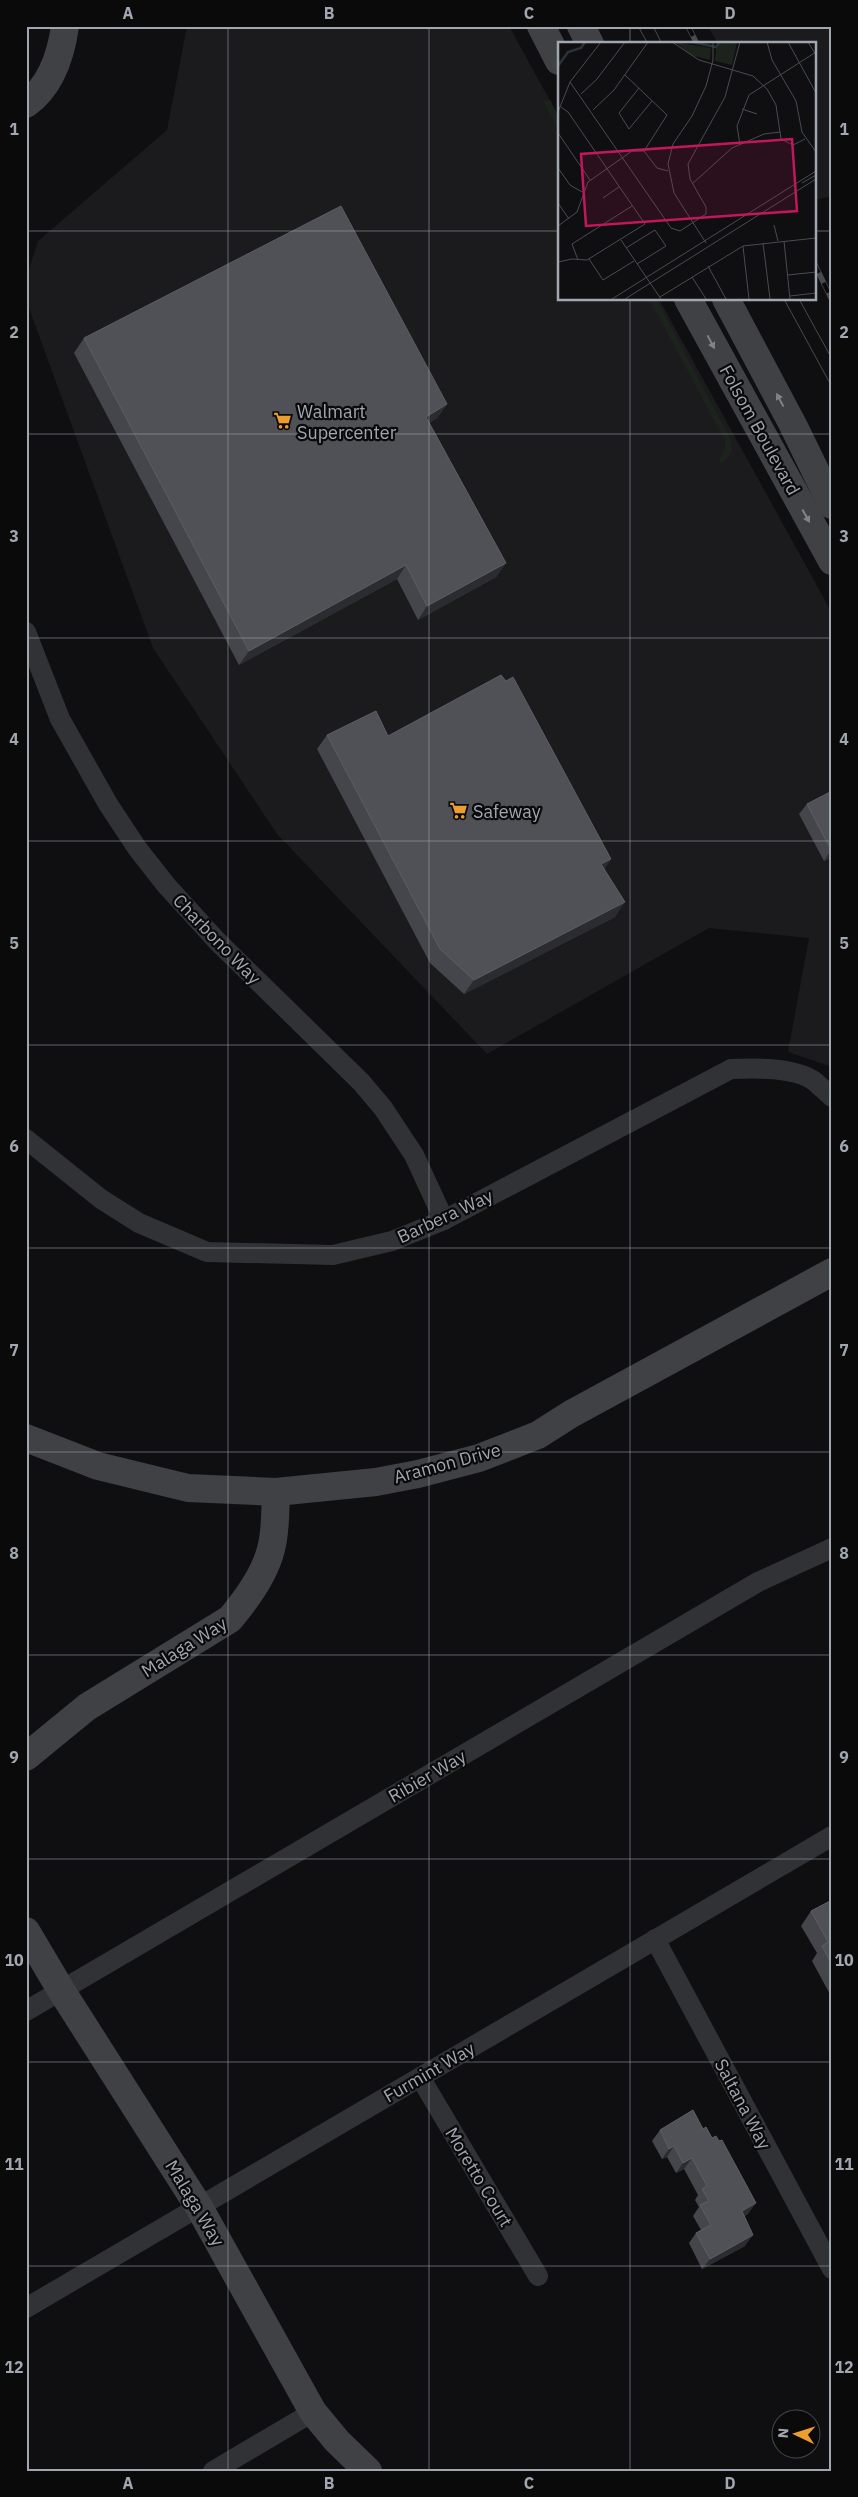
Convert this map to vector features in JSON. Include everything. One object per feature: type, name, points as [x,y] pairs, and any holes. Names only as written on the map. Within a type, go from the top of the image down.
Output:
[{"type":"street","points":[[26,104],[50,77],[62,50],[66,26]]},
{"type":"street","points":[[542,26],[558,59]]},
{"type":"street","points":[[580,26],[589,42]]},
{"type":"street","name":"Folsom Boulevard","points":[[689,300],[832,562]]},
{"type":"street","name":"Folsom Boulevard","points":[[727,300],[793,425],[832,505]]},
{"type":"street","name":"Charbono Way","points":[[26,632],[60,719],[108,804],[137,848],[166,885],[217,941],[361,1082],[383,1108],[414,1156],[444,1220]]},
{"type":"street","name":"Barbera Way","points":[[26,1139],[101,1199],[139,1222],[207,1252],[333,1255],[392,1241],[444,1220],[732,1069],[759,1068],[788,1072],[812,1080],[832,1097]]},
{"type":"street","name":"Aramon Drive","points":[[26,1438],[98,1466],[188,1488],[276,1492],[376,1482],[418,1474],[479,1458],[538,1435],[571,1414],[832,1272]]},
{"type":"street","name":"Malaga Way","points":[[26,1757],[87,1707],[230,1619],[244,1602],[271,1551],[275,1527],[276,1492]]},
{"type":"street","name":"Ribier Way","points":[[26,2011],[758,1582],[832,1548]]},
{"type":"street","name":"Furmint Way","points":[[26,2308],[832,1836]]},
{"type":"street","name":"Malaga Way","points":[[26,1931],[61,1990],[199,2207],[313,2412],[336,2441],[368,2471]]},
{"type":"street","name":"Saltana Way","points":[[655,1940],[832,2269]]},
{"type":"street","name":"Moretto Court","points":[[420,2077],[538,2276]]},
{"type":"street","points":[[213,2471],[313,2412]]},
{"type":"shaded area","points":[[187,26],[509,26],[558,115],[558,300],[660,300],[832,613],[832,1067],[788,1052],[809,938],[709,928],[487,1054],[277,834],[153,648],[26,300],[26,279],[38,241],[167,130]]},
{"type":"shaded area","points":[[708,26],[832,26],[832,196],[816,200],[816,42],[717,42]]},
{"type":"shaded area","points":[[550,100],[558,116],[558,129],[543,101]]},
{"type":"shaded area","points":[[650,300],[657,300],[731,440],[732,448],[730,455],[718,465],[725,448],[725,440]]},
{"type":"building","points":[[341,206],[447,404],[426,417],[506,563],[427,606],[406,565],[249,651],[84,338]]},
{"type":"building","name":"Safeway","points":[[501,675],[506,681],[513,677],[611,859],[601,864],[625,902],[474,980],[440,949],[327,735],[376,711],[388,736]]},
{"type":"building","points":[[832,791],[832,850],[831,850],[807,804]]},
{"type":"building","points":[[832,1900],[832,1965],[822,1946],[828,1942],[811,1911]]},
{"type":"building","points":[[693,2110],[703,2129],[706,2127],[712,2138],[716,2136],[719,2141],[722,2140],[756,2203],[742,2211],[753,2235],[710,2259],[696,2233],[711,2225],[700,2205],[709,2201],[702,2189],[707,2186],[692,2158],[683,2163],[674,2146],[669,2149],[660,2130]]},
{"type":"tram line","points":[[638,26],[647,42]]},
{"type":"tram line","points":[[653,26],[661,42]]},
{"type":"tram line","points":[[785,300],[832,387]]},
{"type":"tram line","points":[[800,300],[832,359]]},
{"type":"railway","points":[[688,26],[696,42]]},
{"type":"railway","points":[[816,267],[832,300]]},
{"type":"place","name":"Walmart Supercenter","points":[[283,421]]},
{"type":"place","name":"Safeway","points":[[459,811]]}]
